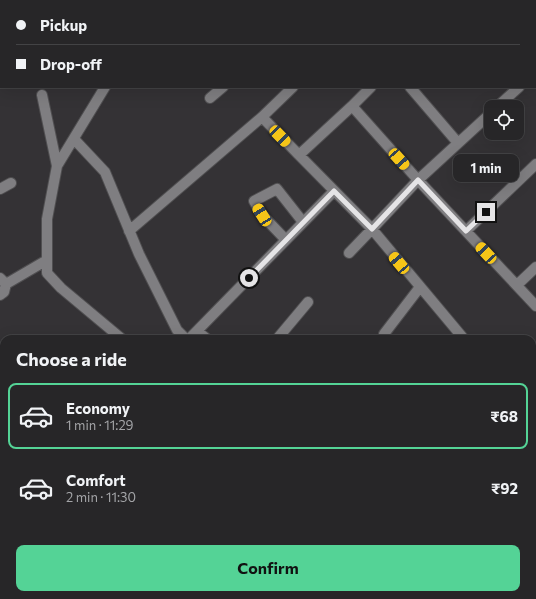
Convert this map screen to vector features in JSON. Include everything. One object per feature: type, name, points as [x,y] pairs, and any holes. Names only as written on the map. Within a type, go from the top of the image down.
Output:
[{"type":"street","points":[[104,88],[57,166],[47,219],[47,273],[61,288],[117,335]]},
{"type":"street","points":[[210,98],[222,88]]},
{"type":"street","points":[[129,231],[262,117],[292,88]]},
{"type":"street","points":[[299,155],[370,88]]},
{"type":"street","points":[[411,88],[458,143]]},
{"type":"street","points":[[505,100],[518,88]]},
{"type":"street","points":[[42,95],[57,166]]},
{"type":"street","points":[[352,106],[418,180],[536,306]]},
{"type":"street","points":[[262,117],[372,229],[420,287],[456,335]]},
{"type":"street","points":[[349,253],[418,180],[484,119]]},
{"type":"street","points":[[74,138],[105,172],[129,231],[177,330],[183,335]]},
{"type":"street","points":[[466,231],[536,164]]},
{"type":"street","points":[[0,189],[11,183]]},
{"type":"street","points":[[286,240],[262,215],[254,201],[277,189],[303,222]]},
{"type":"street","points":[[192,335],[334,191]]},
{"type":"street","points":[[0,295],[4,292],[3,281],[47,260]]},
{"type":"street","points":[[517,285],[536,267]]},
{"type":"street","points":[[385,335],[420,287]]},
{"type":"street","points":[[280,335],[308,302]]},
{"type":"street","points":[[197,331],[202,335]]},
{"type":"route","points":[[249,278],[334,191],[372,229],[418,180],[466,231],[486,212]]}]
